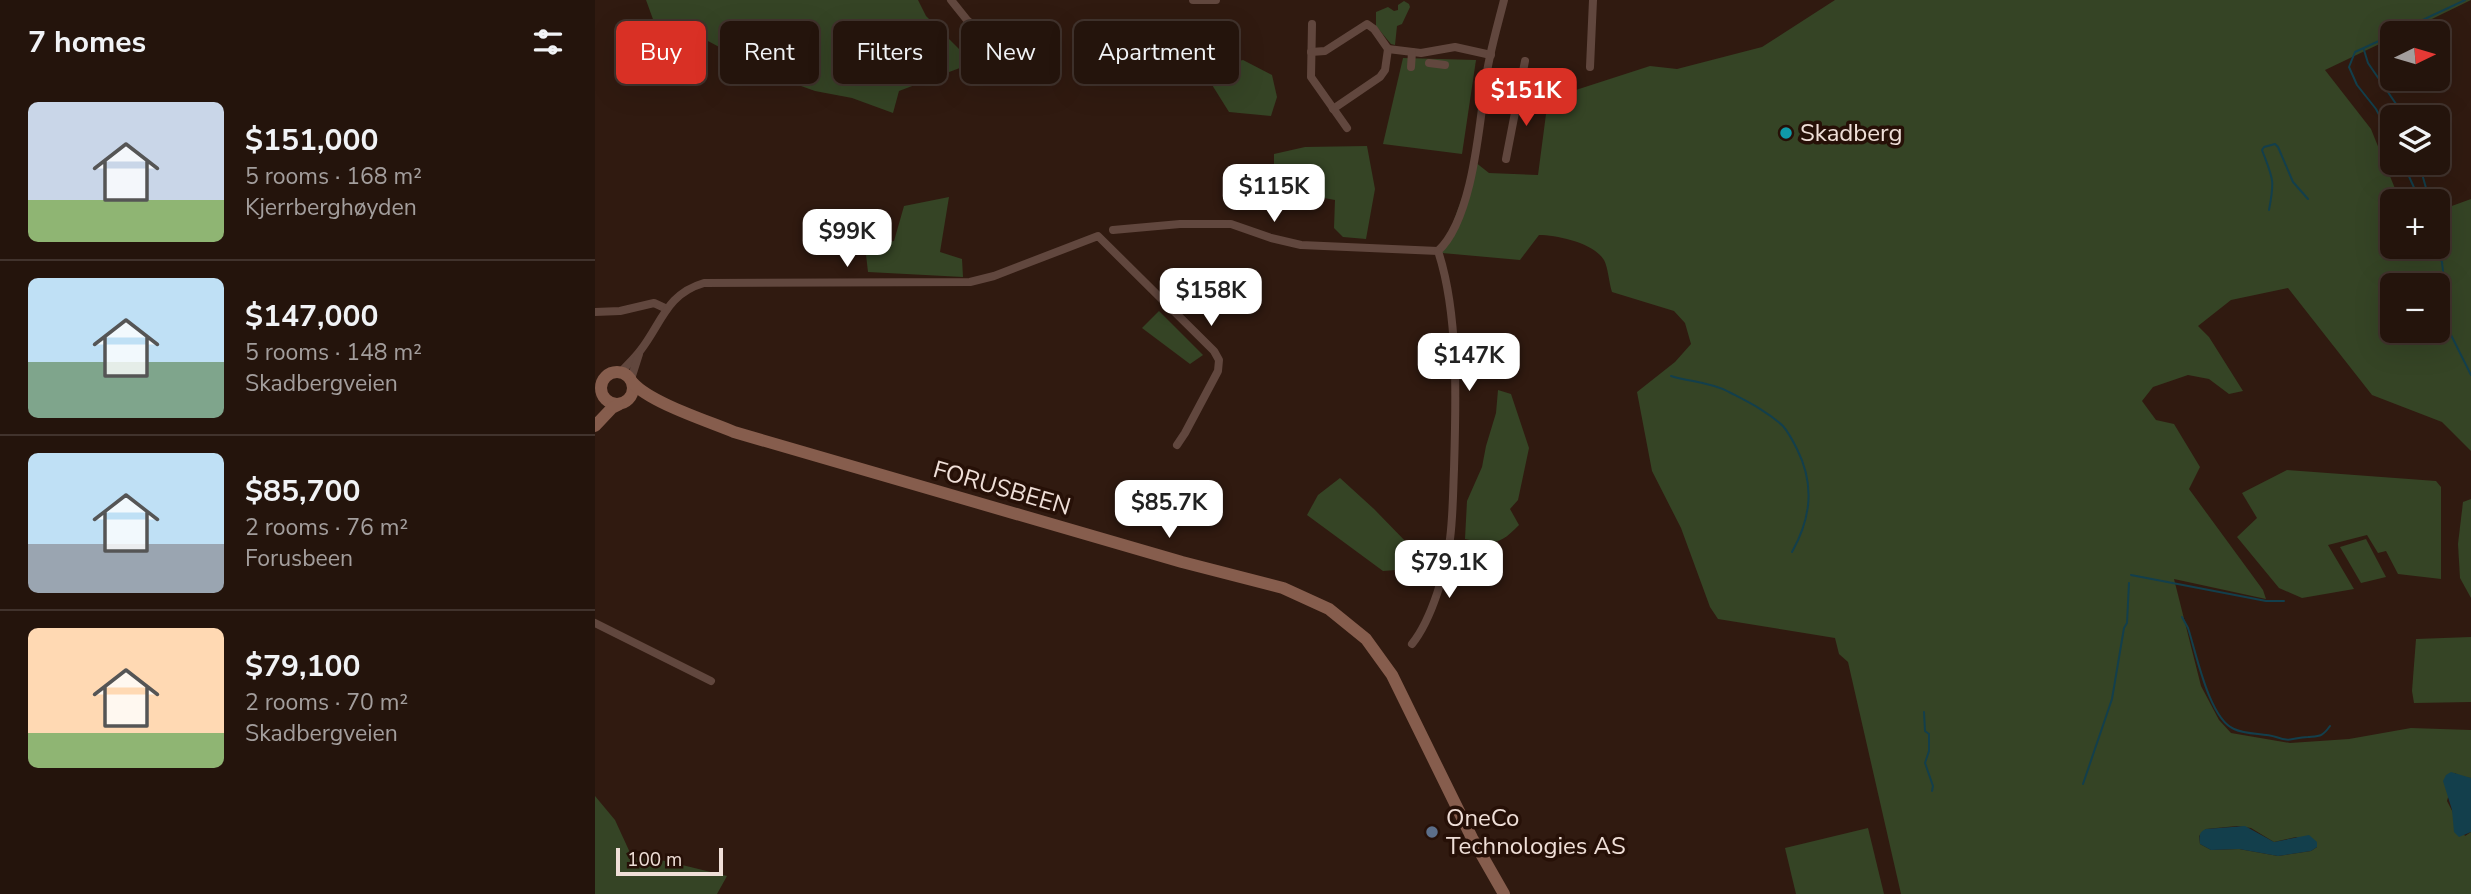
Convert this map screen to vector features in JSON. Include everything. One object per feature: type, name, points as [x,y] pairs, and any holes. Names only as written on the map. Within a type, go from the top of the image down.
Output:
[{"type":"main road","name":"FORUSBEEN","points":[[595,371],[624,377],[638,389],[663,402],[734,432],[1283,588],[1329,609],[1366,639],[1392,675],[1472,838],[1504,894]]},
{"type":"main road","points":[[605,377],[624,377],[632,396],[612,408],[595,426],[600,389],[605,377]]},
{"type":"main road","points":[[600,389],[610,403],[622,403]]},
{"type":"main road","name":"FORUSBEEN","points":[[622,403],[635,399],[663,402]]},
{"type":"street","points":[[951,0],[968,21]]},
{"type":"street","points":[[1192,0],[1216,0]]},
{"type":"street","points":[[1412,644],[1422,631],[1439,583],[1450,539],[1452,513],[1454,365],[1450,316],[1439,251],[1456,227],[1471,176],[1485,85],[1504,0]]},
{"type":"street","points":[[1590,67],[1593,0]]},
{"type":"street","points":[[1312,24],[1311,77],[1347,128]]},
{"type":"street","points":[[1311,52],[1325,51],[1367,24],[1370,24],[1388,49],[1385,70],[1380,77],[1333,109]]},
{"type":"street","points":[[1388,49],[1412,52],[1455,47],[1491,55]]},
{"type":"street","points":[[1411,67],[1412,52]]},
{"type":"street","points":[[1506,159],[1517,91],[1525,61]]},
{"type":"street","points":[[1429,63],[1445,65]]},
{"type":"street","points":[[1485,85],[1517,91]]},
{"type":"street","points":[[1113,230],[1180,224],[1231,224],[1301,245],[1439,251]]},
{"type":"street","points":[[624,377],[667,309],[683,291],[704,283],[970,282],[994,276],[1098,236],[1214,351],[1219,360],[1218,371],[1177,444]]},
{"type":"street","points":[[595,312],[628,310],[654,303],[667,309]]},
{"type":"street","points":[[595,623],[711,681]]},
{"type":"green space","points":[[646,0],[918,0],[931,21],[833,21],[833,84],[918,84],[899,91],[893,113],[852,98],[795,84],[819,84],[819,21],[720,21],[720,47],[706,41],[706,21],[654,21]]},
{"type":"green space","points":[[1835,0],[2471,0],[2428,21],[2380,21],[2380,44],[2325,70],[2371,129],[2380,151],[2380,175],[2390,175],[2395,189],[2380,189],[2380,259],[2450,259],[2450,207],[2471,199],[2471,451],[2442,422],[2372,395],[2288,288],[2231,300],[2198,326],[2209,337],[2243,391],[2229,394],[2209,379],[2188,375],[2153,387],[2142,401],[2156,420],[2174,424],[2200,467],[2189,489],[2263,590],[2266,599],[2174,579],[2201,686],[2219,720],[2231,733],[2290,743],[2349,739],[2411,728],[2471,730],[2471,778],[2455,773],[2447,801],[2465,836],[2471,832],[2471,894],[1901,894],[1848,662],[1839,654],[1835,638],[1718,619],[1710,607],[1681,528],[1652,471],[1637,392],[1675,362],[1691,344],[1685,323],[1674,311],[1612,292],[1604,260],[1592,249],[1574,241],[1539,235],[1520,260],[1442,253],[1475,162],[1489,173],[1538,175],[1548,99],[1650,66],[1677,69],[1762,47]],"holes":[[[2237,826],[2251,828],[2274,842],[2296,837],[2317,847],[2311,851],[2278,856],[2239,849],[2211,850],[2200,844],[2199,836],[2206,829]]]},
{"type":"green space","points":[[1404,1],[1410,7],[1402,24],[1397,26],[1395,45],[1391,44],[1376,26],[1376,12],[1388,7],[1394,11],[1398,10],[1398,5]]},
{"type":"green space","points":[[947,37],[961,51],[961,68],[947,73]]},
{"type":"green space","points":[[1403,58],[1476,60],[1462,154],[1383,144]]},
{"type":"green space","points":[[1243,60],[1272,75],[1277,97],[1271,116],[1229,112],[1212,84],[1239,84],[1239,61]]},
{"type":"green space","points":[[1367,146],[1375,189],[1366,239],[1343,237],[1334,228],[1335,200],[1313,196],[1274,199],[1274,154],[1305,147]]},
{"type":"green space","points":[[949,197],[940,252],[962,259],[963,277],[868,272],[865,246],[894,241],[904,206]]},
{"type":"green space","points":[[1159,311],[1203,355],[1190,364],[1142,328]]},
{"type":"green space","points":[[1498,390],[1511,394],[1529,448],[1518,500],[1510,509],[1519,525],[1506,537],[1489,543],[1465,539],[1467,501],[1482,467],[1496,413]]},
{"type":"green space","points":[[2287,470],[2436,481],[2441,487],[2441,579],[2398,574],[2386,551],[2378,553],[2367,535],[2328,545],[2354,589],[2302,598],[2279,588],[2237,537],[2257,518],[2242,493]]},
{"type":"green space","points":[[1340,478],[1410,546],[1407,556],[1396,570],[1383,571],[1307,515],[1318,495]]},
{"type":"green space","points":[[2471,499],[2471,598],[2460,578],[2458,544],[2463,502]]},
{"type":"green space","points":[[2366,539],[2386,577],[2361,583],[2340,547]]},
{"type":"green space","points":[[2471,637],[2471,702],[2414,703],[2412,691],[2416,639]]},
{"type":"green space","points":[[595,796],[615,820],[632,857],[666,861],[727,876],[717,894],[595,894]]},
{"type":"green space","points":[[1868,828],[1884,894],[1796,894],[1785,848]]},
{"type":"water","points":[[2451,772],[2471,778],[2471,832],[2459,837],[2454,832],[2452,810],[2443,781]]},
{"type":"water","points":[[2245,826],[2274,842],[2309,835],[2317,842],[2317,847],[2311,851],[2278,856],[2239,849],[2211,850],[2200,844],[2200,835],[2206,829]]},
{"type":"waterway","points":[[2420,21],[2465,0]]},
{"type":"waterway","points":[[2380,41],[2355,52],[2349,67],[2357,85],[2380,116]]},
{"type":"waterway","points":[[2364,50],[2368,63],[2397,105]]},
{"type":"waterway","points":[[2269,210],[2272,179],[2262,150],[2264,147],[2275,144],[2278,147],[2293,182],[2308,199]]},
{"type":"waterway","points":[[2408,175],[2415,189]]},
{"type":"waterway","points":[[2422,175],[2426,188]]},
{"type":"waterway","points":[[2440,259],[2447,308],[2444,321],[2471,375]]},
{"type":"waterway","points":[[1671,376],[1722,389],[1764,411],[1787,431],[1803,462],[1808,488],[1807,514],[1792,552]]},
{"type":"waterway","points":[[2131,575],[2266,601],[2284,601]]},
{"type":"waterway","points":[[2083,784],[2112,699],[2127,623],[2129,583]]},
{"type":"waterway","points":[[2182,617],[2211,699],[2225,723],[2239,731],[2286,740],[2321,735],[2330,726]]},
{"type":"waterway","points":[[1924,712],[1925,731],[1929,734],[1929,751],[1925,763],[1933,786],[1932,791]]},
{"type":"place","name":"Skadberg","points":[[1786,133]]},
{"type":"place","name":"OneCo Technologies AS","points":[[1432,832]]}]
